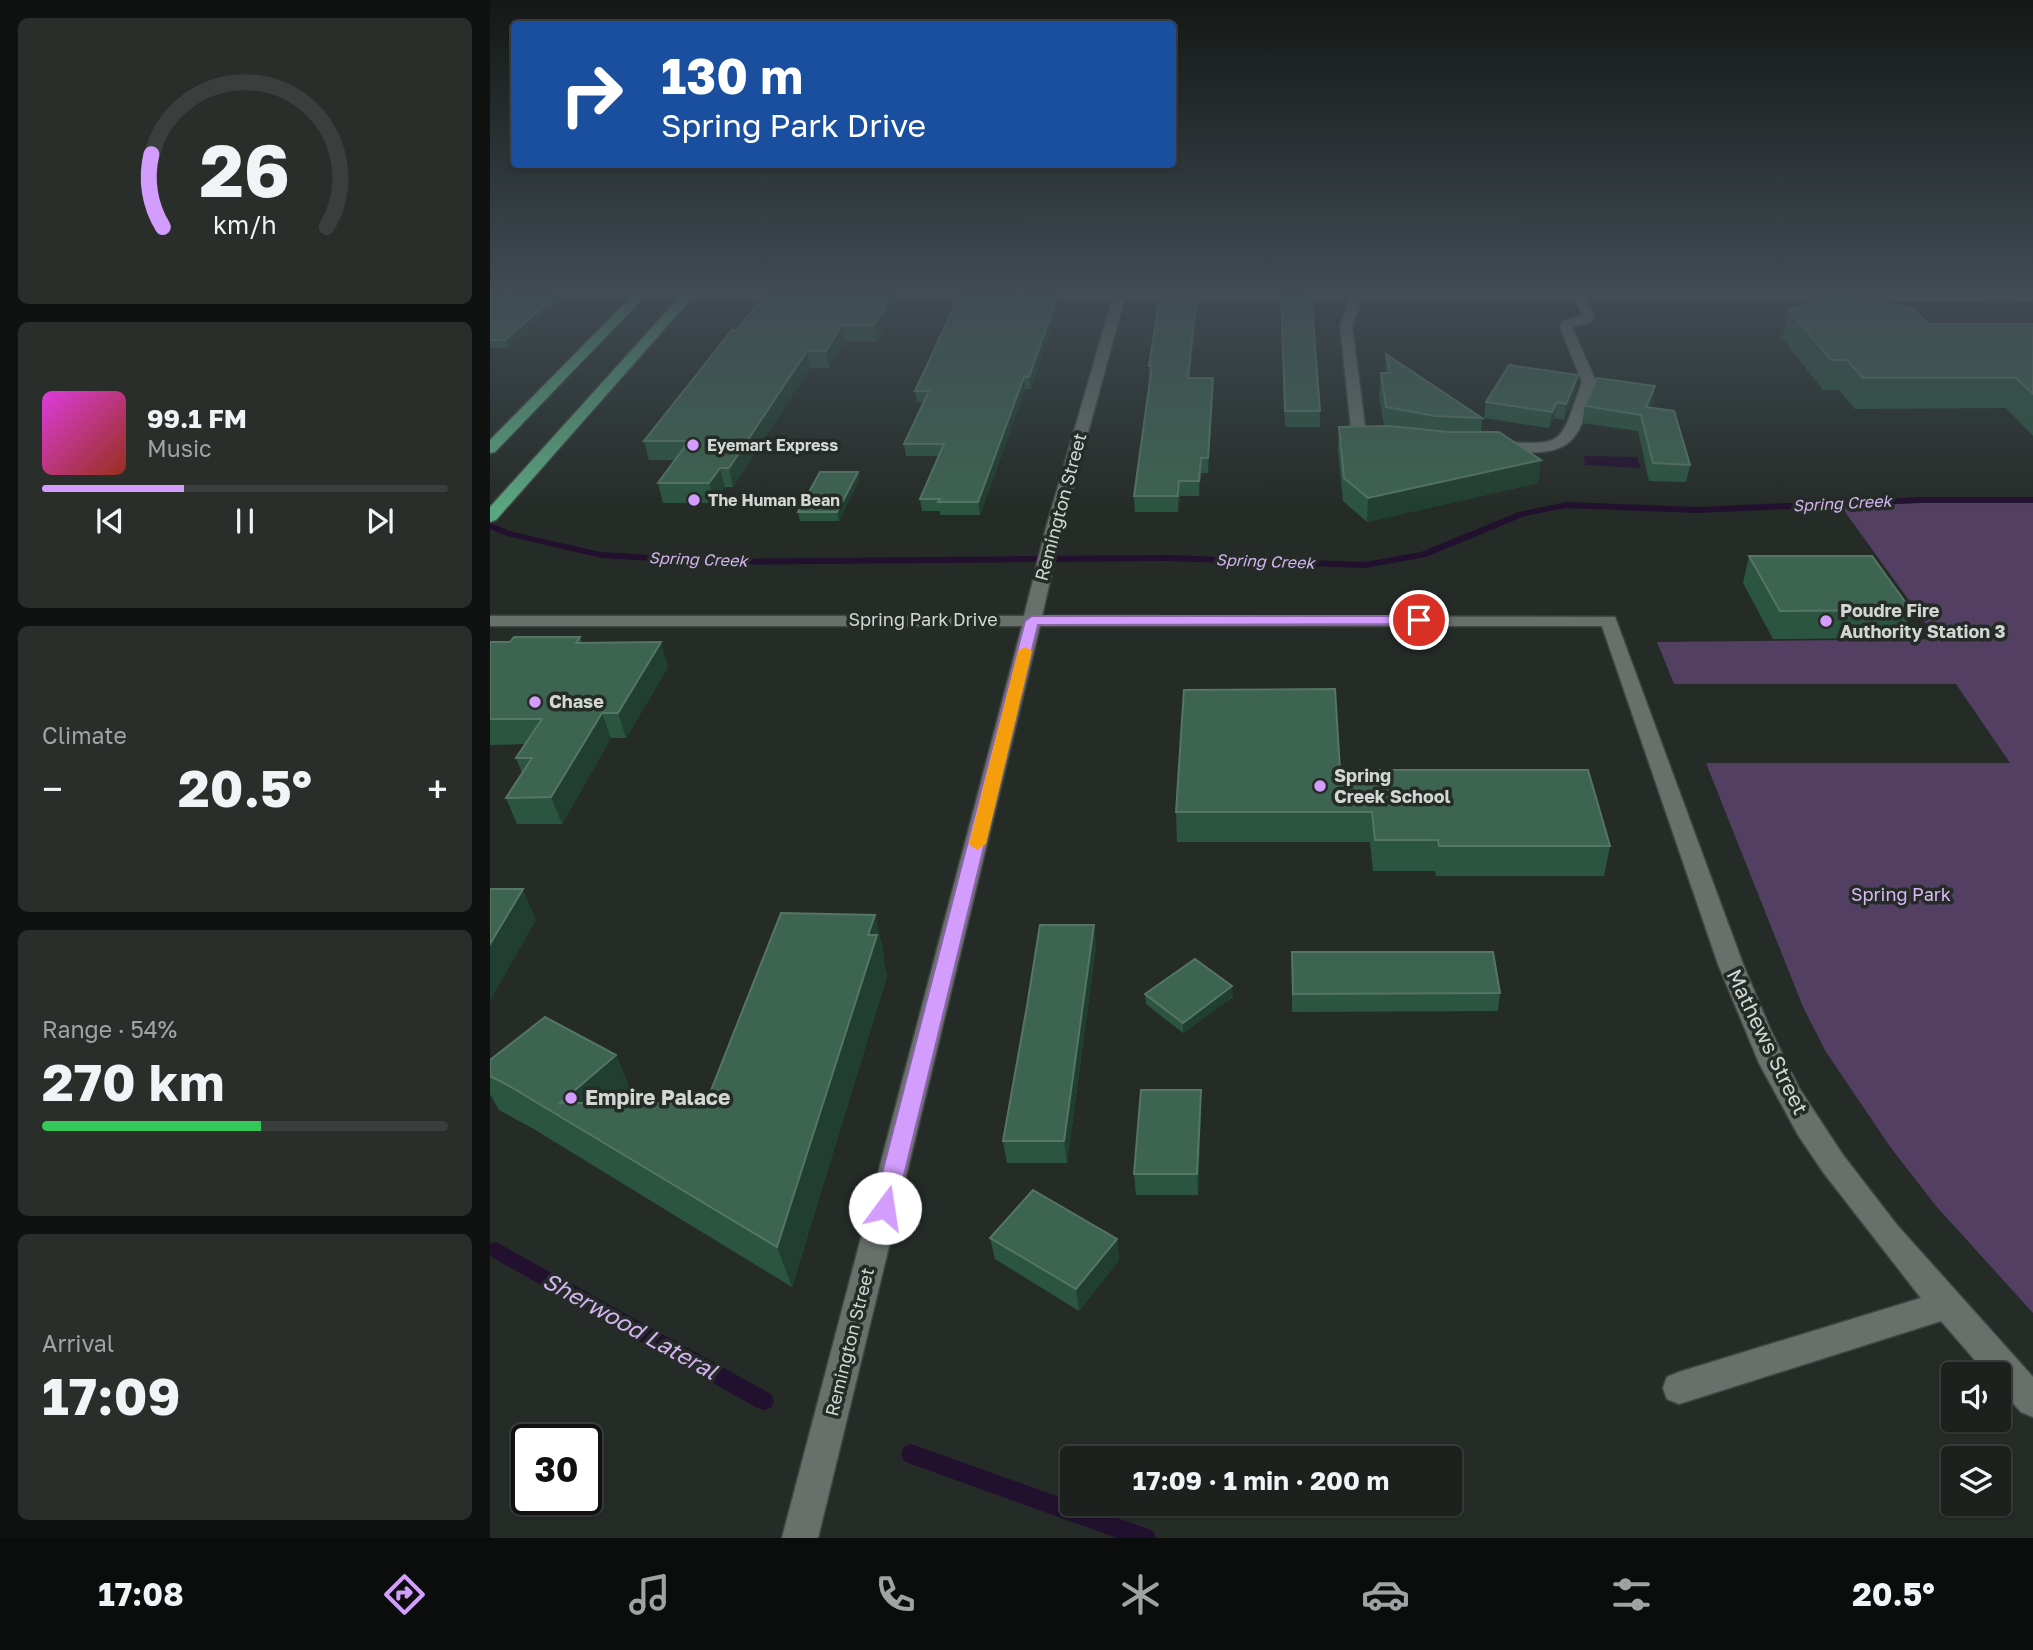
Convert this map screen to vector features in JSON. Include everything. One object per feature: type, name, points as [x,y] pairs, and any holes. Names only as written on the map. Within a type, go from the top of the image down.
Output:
[{"type":"highway","points":[[490,449],[574,364]]},
{"type":"highway","points":[[490,517],[628,364]]},
{"type":"street","name":"Remington Street","points":[[800,1538],[1003,744],[1054,528],[1100,364]]},
{"type":"street","points":[[1351,364],[1358,428],[1368,437],[1392,444]]},
{"type":"street","points":[[1479,446],[1545,447],[1567,438],[1589,382],[1581,364]]},
{"type":"street","name":"Spring Park Drive","points":[[490,621],[1609,621]]},
{"type":"street","name":"Mathews Street","points":[[1609,621],[1660,761],[1725,956],[1766,1051],[1808,1127],[1896,1247],[2033,1401]]},
{"type":"street","points":[[1679,1388],[1947,1305]]},
{"type":"green space","name":"Spring Park","points":[[1921,499],[2033,500],[2033,1313],[1936,1206],[1891,1148],[1826,1052],[1803,1007],[1706,763],[2010,763],[1956,684],[1674,684],[1657,642],[1937,639],[1840,505]]},
{"type":"shaded area","points":[[1584,456],[1637,457],[1640,468],[1585,465]]},
{"type":"building","points":[[705,364],[798,364],[729,468],[720,468],[709,483],[658,483],[689,441],[644,441]]},
{"type":"building","points":[[928,364],[1034,364],[1029,377],[1024,377],[978,502],[920,499],[944,444],[904,444],[929,391],[915,391]]},
{"type":"building","points":[[1149,364],[1189,364],[1188,378],[1213,378],[1208,458],[1201,458],[1199,481],[1179,481],[1178,496],[1134,496],[1152,366]]},
{"type":"building","points":[[1283,364],[1316,364],[1320,411],[1285,411]]},
{"type":"building","points":[[1388,364],[1401,364],[1482,418],[1435,416],[1386,407],[1381,373],[1390,373]]},
{"type":"building","points":[[1850,364],[2033,364],[2033,394],[2016,378],[1863,378]]},
{"type":"building","points":[[1509,365],[1578,375],[1566,404],[1557,402],[1552,412],[1486,402]]},
{"type":"building","points":[[1597,378],[1655,386],[1646,407],[1674,411],[1690,465],[1653,463],[1641,415],[1585,406]]},
{"type":"building","points":[[1389,426],[1449,432],[1499,432],[1541,460],[1368,498],[1344,478],[1339,427]]},
{"type":"building","points":[[820,472],[858,472],[837,512],[798,512]]},
{"type":"building","points":[[1749,556],[1872,556],[1911,610],[1780,611]]},
{"type":"building","points":[[514,637],[580,637],[576,643],[661,642],[618,713],[602,713],[551,797],[506,798],[532,758],[516,758],[542,719],[490,719],[490,642],[510,642]]},
{"type":"building","points":[[1335,689],[1340,770],[1588,770],[1610,846],[1439,846],[1438,840],[1375,840],[1372,812],[1176,812],[1184,690]]},
{"type":"building","points":[[490,889],[523,889],[490,944]]},
{"type":"building","points":[[781,913],[875,915],[868,935],[877,935],[777,1247],[490,1076],[490,1060],[545,1017],[616,1055],[560,1103],[706,1103]]},
{"type":"building","points":[[1040,925],[1094,925],[1064,1141],[1003,1141],[1027,1006]]},
{"type":"building","points":[[1292,952],[1493,952],[1500,993],[1293,994]]},
{"type":"building","points":[[1195,959],[1232,986],[1183,1023],[1145,994]]},
{"type":"building","points":[[1141,1090],[1201,1090],[1197,1174],[1134,1174]]},
{"type":"building","points":[[1033,1190],[1117,1239],[1076,1289],[990,1238]]},
{"type":"waterway","name":"Spring Creek","points":[[490,526],[510,534],[601,555],[720,562],[1167,558],[1365,565],[1423,555],[1522,514],[1566,505],[1697,510],[1921,500],[2033,500]]},
{"type":"waterway","name":"Sherwood Lateral","points":[[496,1250],[764,1401]]},
{"type":"waterway","name":"Sherwood Lateral","points":[[911,1454],[1146,1538]]},
{"type":"slow traffic","points":[[977,844],[1025,651]]},
{"type":"place","name":"Eyemart Express","points":[[693,445]]},
{"type":"place","name":"The Human Bean","points":[[694,500]]},
{"type":"place","name":"Poudre Fire Authority Station 3","points":[[1826,621]]},
{"type":"place","name":"Chase","points":[[535,702]]},
{"type":"place","name":"Spring Creek School","points":[[1320,786]]},
{"type":"place","name":"Empire Palace","points":[[571,1098]]},
{"type":"route","points":[[885,1208],[1032,621],[1419,620]]}]
